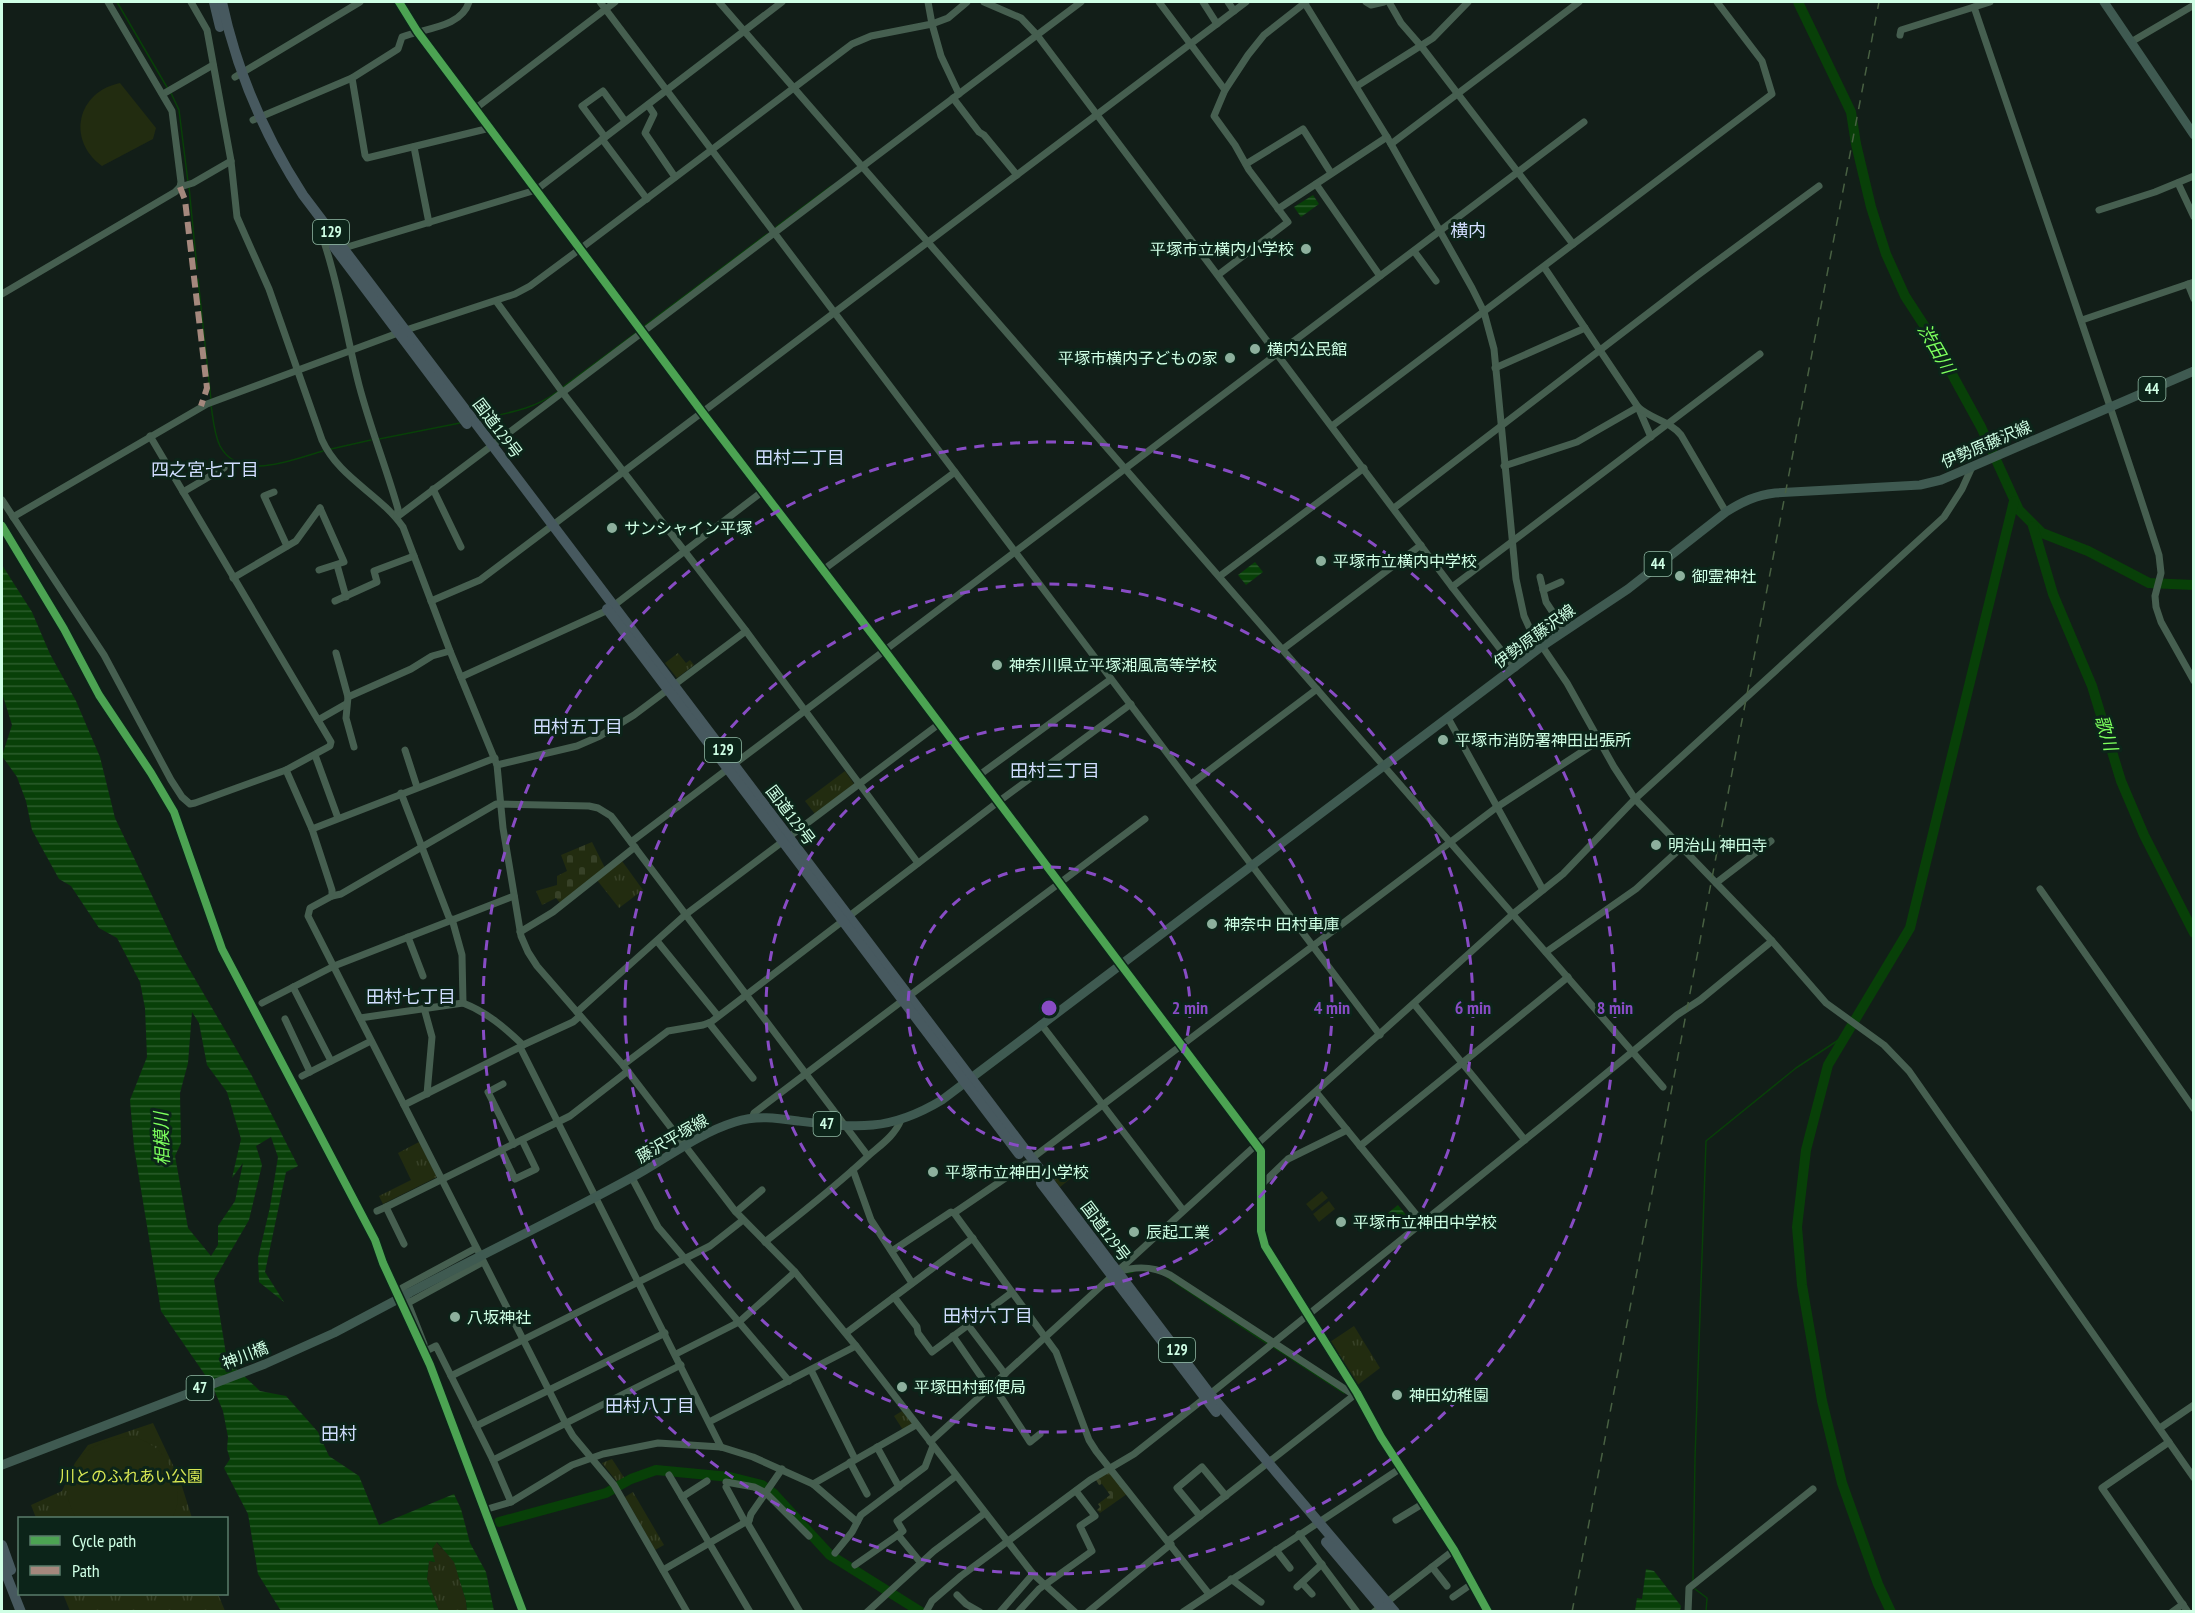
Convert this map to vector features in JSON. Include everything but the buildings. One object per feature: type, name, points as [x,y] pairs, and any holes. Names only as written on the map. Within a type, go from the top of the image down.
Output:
[{"type":"highway","name":"国道129号","points":[[214,2],[238,75],[279,170],[339,257],[402,332]]},
{"type":"highway","name":"国道129号","points":[[222,2],[223,26]]},
{"type":"highway","name":"国道129号","points":[[256,119],[339,257],[402,332],[1207,1396],[1315,1524],[1382,1608],[1395,1611]]},
{"type":"highway","points":[[2,1545],[18,1587]]},
{"type":"highway","points":[[2,1564],[22,1611]]},
{"type":"highway","points":[[21,1595],[28,1611]]},
{"type":"main road","points":[[2104,2],[2193,135]]},
{"type":"main road","name":"伊勢原藤沢線","points":[[968,1081],[1384,764],[1541,647],[1628,589],[1726,512],[1743,502],[1762,495],[1859,487],[1920,485],[1941,480],[2193,371]]},
{"type":"main road","name":"藤沢平塚線","points":[[402,1299],[480,1255],[632,1178],[709,1132],[734,1122],[752,1118],[775,1118],[844,1126],[885,1124],[927,1109],[968,1081]]},
{"type":"main road","name":"神川橋","points":[[2,1465],[274,1360],[402,1299]]},
{"type":"street","points":[[108,2],[172,111],[181,182],[187,186]]},
{"type":"street","points":[[191,2],[207,30],[231,161],[235,209],[269,289],[296,370],[327,450],[347,474],[396,517],[404,527],[450,651],[496,762],[514,896],[523,944],[532,959],[625,1068],[736,1212],[795,1272],[846,1333],[1033,1574],[1076,1611]]},
{"type":"street","points":[[238,75],[360,2]]},
{"type":"street","points":[[399,2],[417,31],[702,412],[1261,1151],[1261,1231],[1265,1246],[1454,1550],[1488,1611]]},
{"type":"street","points":[[256,119],[352,78],[398,49],[402,37],[456,19],[464,13],[468,2]]},
{"type":"street","points":[[600,2],[1380,1035]]},
{"type":"street","points":[[476,108],[615,2]]},
{"type":"street","points":[[719,2],[1663,1087]]},
{"type":"street","points":[[396,517],[398,509],[372,434],[350,351],[335,275],[339,257],[429,223],[536,190],[783,2]]},
{"type":"street","points":[[928,2],[941,56],[956,96],[978,132],[984,135],[1017,175]]},
{"type":"street","points":[[13,516],[216,399],[496,301],[530,286],[852,44],[871,36],[932,24],[948,18],[967,2]]},
{"type":"street","points":[[984,2],[1021,18],[1037,35],[1515,668]]},
{"type":"street","points":[[396,517],[1081,2]]},
{"type":"street","points":[[1159,2],[1225,90]]},
{"type":"street","points":[[1203,2],[1217,24]]},
{"type":"street","points":[[1228,2],[1234,11]]},
{"type":"street","points":[[431,601],[480,580],[1246,2]]},
{"type":"street","points":[[1218,275],[1288,222],[1214,116],[1225,90],[1248,55],[1264,35],[1305,2],[1387,137],[1484,312],[1494,350],[1516,579],[1524,616],[1541,647],[1567,683],[1635,799],[1772,941],[1826,1003],[1884,1045],[1909,1071],[2193,1478]]},
{"type":"street","points":[[1366,2],[1371,5],[1384,2]]},
{"type":"street","points":[[1389,2],[1401,23],[1458,93],[1573,244]]},
{"type":"street","points":[[1357,86],[1432,38],[1468,2]]},
{"type":"street","points":[[1391,144],[1579,2]]},
{"type":"street","points":[[1332,426],[1772,94],[1762,61],[1717,2]]},
{"type":"street","points":[[1900,35],[1901,30],[1990,2]]},
{"type":"street","points":[[2131,42],[2192,4]]},
{"type":"street","points":[[1974,7],[2048,227],[2082,320],[2159,555],[2161,573],[2155,596],[2156,608],[2161,622],[2193,681]]},
{"type":"street","points":[[207,30],[223,26]]},
{"type":"street","points":[[164,94],[213,65]]},
{"type":"street","points":[[352,78],[367,158],[490,128]]},
{"type":"street","points":[[625,122],[603,91],[582,106],[646,198]]},
{"type":"street","points":[[648,105],[654,114],[645,133],[675,177]]},
{"type":"street","points":[[520,932],[553,912],[731,767],[1584,122]]},
{"type":"street","points":[[1246,164],[1302,129],[1331,173]]},
{"type":"street","points":[[1278,208],[1387,137]]},
{"type":"street","points":[[414,147],[429,223]]},
{"type":"street","points":[[2,294],[231,161]]},
{"type":"street","points":[[2099,210],[2193,176]]},
{"type":"street","points":[[2178,183],[2193,217]]},
{"type":"street","points":[[1316,184],[1380,276]]},
{"type":"street","points":[[1394,508],[1599,350],[1819,186]]},
{"type":"street","points":[[1414,251],[1436,281]]},
{"type":"street","points":[[1544,267],[1638,407],[1651,437]]},
{"type":"street","points":[[335,275],[351,270]]},
{"type":"street","points":[[2082,320],[2191,283],[2193,299]]},
{"type":"street","points":[[496,301],[918,863]]},
{"type":"street","points":[[1495,368],[1585,328]]},
{"type":"street","points":[[1452,587],[1760,354]]},
{"type":"street","points":[[1638,407],[1648,416],[1675,427],[1726,512]]},
{"type":"street","points":[[1504,466],[1577,442],[1638,407]]},
{"type":"street","points":[[2,500],[104,655],[171,780],[186,802],[195,803],[286,770],[330,746],[331,742],[150,436]]},
{"type":"street","points":[[835,1553],[852,1532],[861,1515],[925,1467],[931,1444],[991,1387],[1183,1210],[1513,914],[1563,874],[1635,799],[1944,517],[1962,489],[1972,467]]},
{"type":"street","points":[[183,492],[224,468]]},
{"type":"street","points":[[1220,576],[1364,468]]},
{"type":"street","points":[[823,570],[955,472]]},
{"type":"street","points":[[433,489],[461,547]]},
{"type":"street","points":[[461,677],[611,608],[763,491]]},
{"type":"street","points":[[274,492],[264,496],[287,546]]},
{"type":"street","points":[[233,578],[296,541],[320,508],[344,562],[319,570]]},
{"type":"street","points":[[1282,649],[1421,545]]},
{"type":"street","points":[[335,601],[377,582],[374,571],[414,556]]},
{"type":"street","points":[[337,565],[346,597]]},
{"type":"street","points":[[1540,577],[1546,602],[1564,631]]},
{"type":"street","points":[[1543,590],[1560,582]]},
{"type":"street","points":[[312,828],[417,787],[496,762],[577,746],[600,736],[634,715],[746,631]]},
{"type":"street","points":[[318,720],[347,700],[411,669],[432,656],[450,651]]},
{"type":"street","points":[[336,653],[347,700],[346,718],[354,747]]},
{"type":"street","points":[[978,776],[1111,679]]},
{"type":"street","points":[[1191,784],[1317,689]]},
{"type":"street","points":[[377,1211],[559,1121],[581,1107],[668,1031],[709,1023],[744,994],[1131,704]]},
{"type":"street","points":[[1448,718],[1543,890]]},
{"type":"street","points":[[404,1105],[573,1022],[578,1014],[685,915],[939,724]]},
{"type":"street","points":[[892,1251],[951,1212],[954,1213],[1029,1161],[1497,807],[1600,740]]},
{"type":"street","points":[[405,750],[417,787]]},
{"type":"street","points":[[315,755],[338,818]]},
{"type":"street","points":[[286,770],[312,828],[332,896]]},
{"type":"street","points":[[401,793],[451,920],[462,956],[463,1004]]},
{"type":"street","points":[[687,1611],[616,1488],[573,1436],[566,1424],[308,916],[308,911],[496,804],[564,804],[598,808],[611,816],[868,1156]]},
{"type":"street","points":[[752,1118],[754,1113],[805,1074],[1145,819]]},
{"type":"street","points":[[1716,884],[1771,841]]},
{"type":"street","points":[[1546,952],[1636,889],[1681,848]]},
{"type":"street","points":[[2040,889],[2193,1109]]},
{"type":"street","points":[[261,1003],[334,966],[514,896]]},
{"type":"street","points":[[408,937],[423,976]]},
{"type":"street","points":[[657,940],[718,1016]]},
{"type":"street","points":[[926,1611],[932,1601],[1008,1542],[1076,1491],[1134,1454],[1423,1223],[1677,1015],[1700,1000],[1772,941]]},
{"type":"street","points":[[1360,1146],[1568,977]]},
{"type":"street","points":[[293,987],[331,1061]]},
{"type":"street","points":[[360,1018],[463,1004],[477,1009],[503,1026],[522,1046],[721,1447]]},
{"type":"street","points":[[1414,1004],[1525,1140]]},
{"type":"street","points":[[424,1008],[432,1037],[427,1094]]},
{"type":"street","points":[[285,1019],[310,1072]]},
{"type":"street","points":[[709,1023],[753,1078]]},
{"type":"street","points":[[1041,1024],[1183,1210]]},
{"type":"street","points":[[302,1076],[371,1041]]},
{"type":"street","points":[[503,1084],[488,1092],[514,1144]]},
{"type":"street","points":[[1316,1092],[1423,1223]]},
{"type":"street","points":[[765,1242],[853,1170],[896,1131],[901,1120]]},
{"type":"street","points":[[1261,1185],[1288,1159],[1347,1130]]},
{"type":"street","points":[[501,1150],[514,1179],[536,1169],[522,1140]]},
{"type":"street","points":[[853,1170],[871,1220],[912,1283]]},
{"type":"street","points":[[632,1178],[658,1227],[789,1381]]},
{"type":"street","points":[[736,1212],[762,1190]]},
{"type":"street","points":[[386,1207],[404,1244]]},
{"type":"street","points":[[954,1213],[1011,1293],[1046,1337],[1060,1361],[1089,1440],[1209,1594]]},
{"type":"street","points":[[451,1376],[710,1246],[743,1220]]},
{"type":"street","points":[[846,1333],[973,1238]]},
{"type":"street","points":[[1115,1274],[1136,1268],[1158,1269],[1355,1394]]},
{"type":"street","points":[[676,1354],[739,1322],[795,1272]]},
{"type":"street","points":[[894,1297],[917,1327],[918,1333],[932,1352],[1011,1293]]},
{"type":"street","points":[[402,1299],[523,1611]]},
{"type":"street","points":[[968,1325],[1005,1374]]},
{"type":"street","points":[[476,1426],[665,1333]]},
{"type":"street","points":[[953,1336],[1030,1442],[1040,1434]]},
{"type":"street","points":[[709,1422],[856,1346]]},
{"type":"street","points":[[424,1352],[436,1347],[493,1460],[511,1502]]},
{"type":"street","points":[[493,1460],[681,1365]]},
{"type":"street","points":[[811,1370],[867,1494]]},
{"type":"street","points":[[1088,1611],[1200,1516],[1355,1394]]},
{"type":"street","points":[[2160,1428],[2193,1405]]},
{"type":"street","points":[[813,1484],[916,1425]]},
{"type":"street","points":[[2169,1442],[2102,1488],[2188,1611]]},
{"type":"street","points":[[484,1510],[511,1502],[572,1465],[592,1458],[658,1443],[721,1447],[782,1469],[813,1484],[857,1522]]},
{"type":"street","points":[[877,1447],[899,1487]]},
{"type":"street","points":[[1200,1516],[1177,1488],[1202,1467],[1226,1496]]},
{"type":"street","points":[[1186,1611],[1401,1468]]},
{"type":"street","points":[[663,1570],[747,1521],[782,1469]]},
{"type":"street","points":[[669,1475],[750,1611]]},
{"type":"street","points":[[855,1565],[903,1531],[897,1521],[956,1476]]},
{"type":"street","points":[[682,1497],[707,1481]]},
{"type":"street","points":[[800,1611],[751,1531],[726,1484],[754,1487],[765,1493],[808,1536]]},
{"type":"street","points":[[1688,1611],[1689,1588],[1813,1489]]},
{"type":"street","points":[[1018,1611],[1045,1585],[1092,1551],[1080,1527],[1095,1516],[1076,1491]]},
{"type":"street","points":[[1396,1520],[1424,1503]]},
{"type":"street","points":[[867,1611],[934,1551],[985,1513]]},
{"type":"street","points":[[1299,1534],[1358,1611]]},
{"type":"street","points":[[898,1535],[921,1563]]},
{"type":"street","points":[[1276,1550],[1290,1569]]},
{"type":"street","points":[[1382,1608],[1454,1550]]},
{"type":"street","points":[[2,1557],[22,1611]]},
{"type":"street","points":[[1312,1594],[1299,1585],[1322,1564]]},
{"type":"street","points":[[1432,1567],[1447,1587]]},
{"type":"street","points":[[1000,1611],[1033,1574]]},
{"type":"street","points":[[1231,1579],[1261,1602]]},
{"type":"street","points":[[1453,1598],[1473,1583]]},
{"type":"street","points":[[957,1595],[966,1604],[980,1611]]},
{"type":"street","points":[[2172,1611],[2183,1604]]},
{"type":"green space","points":[[120,83],[156,128],[153,139],[102,166],[91,155],[84,143],[81,118],[86,106],[94,96],[105,88]]},
{"type":"green space","points":[[678,653],[686,663],[690,660],[694,665],[677,678],[665,663]]},
{"type":"green space","points":[[845,771],[854,784],[815,814],[805,801]]},
{"type":"green space","points":[[592,842],[605,868],[561,904],[556,898],[542,905],[536,891],[557,885],[557,876],[567,871],[561,855]]},
{"type":"green space","points":[[622,861],[643,890],[619,908],[597,880]]},
{"type":"green space","points":[[419,1142],[437,1177],[383,1204],[379,1196],[411,1180],[398,1153]]},
{"type":"green space","points":[[1069,1167],[1075,1175],[1060,1187],[1054,1179]]},
{"type":"green space","points":[[1322,1191],[1328,1198],[1312,1211],[1306,1204]]},
{"type":"green space","points":[[1329,1201],[1335,1209],[1319,1222],[1313,1214]]},
{"type":"green space","points":[[1354,1326],[1380,1368],[1355,1387],[1327,1344]]},
{"type":"green space","points":[[902,1411],[913,1424],[903,1430],[894,1416]]},
{"type":"green space","name":"川とのふれあい公園","points":[[153,1423],[180,1480],[192,1517],[36,1517],[31,1505],[62,1491],[75,1463],[88,1445]]},
{"type":"green space","name":"川とのふれあい公園","points":[[134,1436],[157,1449],[165,1458],[174,1474],[178,1492],[178,1501],[172,1517],[76,1517],[67,1494],[69,1477],[75,1464],[88,1450],[114,1439]]},
{"type":"green space","points":[[612,1459],[625,1479],[618,1483],[602,1463]]},
{"type":"green space","points":[[1110,1472],[1127,1494],[1100,1513],[1097,1510],[1100,1507],[1098,1504],[1110,1495],[1096,1480]]},
{"type":"green space","points":[[633,1492],[664,1545],[655,1550],[625,1497]]},
{"type":"green space","points":[[436,1542],[454,1561],[467,1611],[439,1611],[427,1579],[429,1561],[434,1562],[432,1549]]},
{"type":"green space","points":[[63,1595],[218,1595],[225,1611],[70,1611]]},
{"type":"water","points":[[1313,195],[1319,204],[1301,217],[1294,207]]},
{"type":"water","points":[[1255,562],[1263,572],[1246,585],[1238,575]]},
{"type":"water","name":"相模川","points":[[2,565],[32,612],[50,654],[76,701],[100,757],[115,818],[178,950],[252,1076],[298,1166],[286,1172],[265,1272],[284,1302],[259,1282],[258,1258],[270,1207],[278,1157],[271,1137],[256,1146],[262,1165],[249,1220],[214,1280],[227,1360],[260,1391],[286,1396],[318,1432],[329,1456],[359,1476],[379,1525],[454,1494],[461,1509],[470,1543],[486,1572],[494,1611],[467,1611],[454,1562],[437,1542],[432,1549],[435,1562],[429,1561],[427,1579],[439,1611],[281,1611],[258,1574],[248,1514],[224,1468],[230,1459],[223,1411],[212,1385],[161,1311],[134,1147],[130,1100],[147,1057],[145,1008],[140,982],[117,938],[99,928],[71,886],[59,879],[32,830],[26,801],[17,777],[2,756],[12,725],[2,693]],"holes":[[[192,1012],[199,1023],[207,1065],[227,1092],[241,1139],[232,1178],[243,1163],[235,1201],[218,1226],[218,1245],[211,1256],[188,1228],[175,1156],[181,1143],[180,1093],[188,1063]]]},
{"type":"water","points":[[1398,1205],[1411,1221],[1401,1229],[1388,1213]]},
{"type":"water","points":[[1646,1569],[1654,1571],[1681,1606],[1680,1611],[1635,1611],[1637,1598],[1642,1599]]},
{"type":"waterway","points":[[117,2],[168,89]]},
{"type":"waterway","name":"渋田川","points":[[1798,2],[1851,112],[1871,207],[1886,254],[1905,296],[1931,336],[1981,427],[2019,510],[2042,533],[2088,551],[2149,583],[2194,585]]},
{"type":"waterway","points":[[171,93],[179,110],[188,182]]},
{"type":"waterway","points":[[776,227],[831,186]]},
{"type":"waterway","points":[[189,187],[197,269]]},
{"type":"waterway","points":[[643,327],[767,234]]},
{"type":"waterway","points":[[198,279],[211,400]]},
{"type":"waterway","points":[[563,387],[637,332]]},
{"type":"waterway","points":[[479,419],[529,407],[557,392]]},
{"type":"waterway","points":[[211,405],[220,446],[229,457],[240,464],[254,466],[283,463],[323,451]]},
{"type":"waterway","points":[[379,439],[460,423]]},
{"type":"waterway","points":[[331,449],[371,440]]},
{"type":"waterway","points":[[1891,1612],[1878,1584],[1842,1483],[1822,1401],[1802,1285],[1797,1227],[1806,1150],[1828,1065],[1910,928],[2014,501]]},
{"type":"waterway","name":"歌川","points":[[2033,526],[2053,594],[2092,686],[2121,781],[2144,835],[2194,933]]},
{"type":"waterway","points":[[1693,1581],[1706,1141],[1796,1068],[1843,1037]]},
{"type":"waterway","points":[[1128,1273],[1133,1272]]},
{"type":"waterway","points":[[1167,1277],[1268,1344]]},
{"type":"waterway","points":[[1272,1346],[1344,1393]]},
{"type":"waterway","points":[[499,1522],[606,1493],[631,1479],[656,1470],[730,1477],[762,1485],[773,1493],[830,1555],[921,1612]]},
{"type":"waterway","points":[[1695,1589],[1707,1598],[1706,1612]]},
{"type":"railway","points":[[1572,1612],[1879,2]]},
{"type":"marked path","points":[[180,187],[185,200],[207,388],[201,406]]},
{"type":"cycle path","points":[[399,2],[417,31],[702,412],[1261,1151],[1261,1231],[1265,1246],[1357,1393],[1381,1437],[1454,1550],[1488,1612]]},
{"type":"cycle path","points":[[2,526],[64,629],[99,695],[174,812],[222,949],[375,1240],[383,1263],[430,1365],[523,1612]]},
{"type":"place","name":"平塚市立横内小学校","points":[[1306,249]]},
{"type":"place","name":"横内公民館","points":[[1255,349]]},
{"type":"place","name":"平塚市横内子どもの家","points":[[1230,358]]},
{"type":"place","name":"サンシャイン平塚","points":[[612,528]]},
{"type":"place","name":"平塚市立横内中学校","points":[[1321,561]]},
{"type":"place","name":"御霊神社","points":[[1680,576]]},
{"type":"place","name":"神奈川県立平塚湘風高等学校","points":[[997,665]]},
{"type":"place","name":"平塚市消防署神田出張所","points":[[1443,740]]},
{"type":"place","name":"明治山 神田寺","points":[[1656,845]]},
{"type":"place","name":"神奈中 田村車庫","points":[[1212,924]]},
{"type":"place","name":"平塚市立神田小学校","points":[[933,1172]]},
{"type":"place","name":"平塚市立神田中学校","points":[[1341,1222]]},
{"type":"place","name":"辰起工業","points":[[1134,1232]]},
{"type":"place","name":"八坂神社","points":[[455,1317]]},
{"type":"place","name":"平塚田村郵便局","points":[[902,1387]]},
{"type":"place","name":"神田幼稚園","points":[[1397,1395]]},
{"type":"district","name":"横内","points":[[1468,231]]},
{"type":"district","name":"田村二丁目","points":[[800,458]]},
{"type":"district","name":"四之宮七丁目","points":[[205,470]]},
{"type":"district","name":"田村五丁目","points":[[578,727]]},
{"type":"district","name":"田村三丁目","points":[[1055,771]]},
{"type":"district","name":"田村七丁目","points":[[411,997]]},
{"type":"district","name":"田村六丁目","points":[[988,1316]]},
{"type":"district","name":"田村八丁目","points":[[650,1406]]},
{"type":"district","name":"田村","points":[[339,1434]]}]
